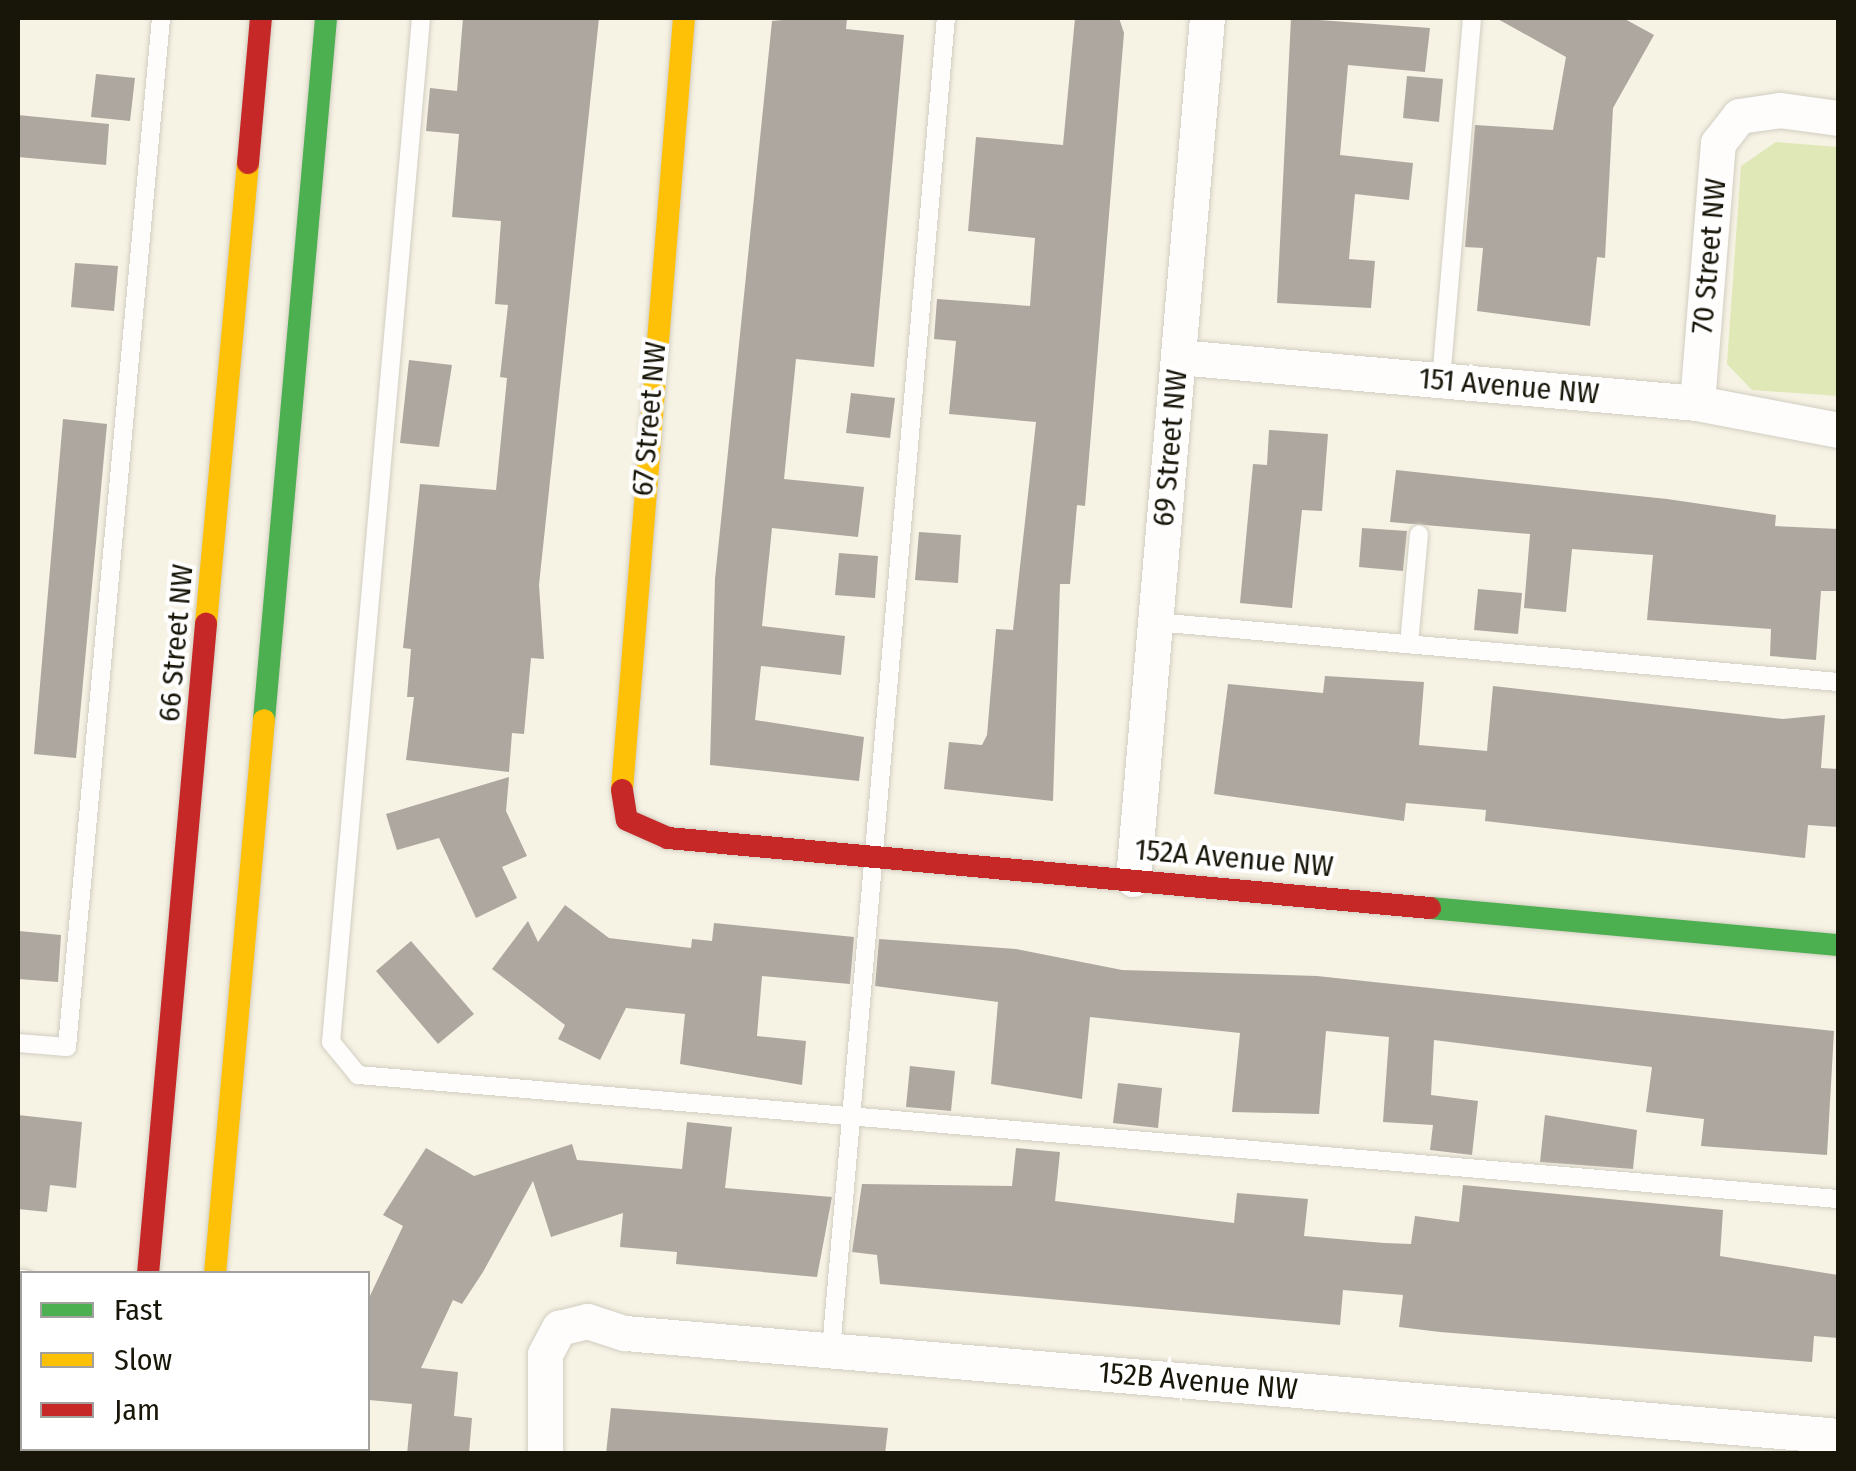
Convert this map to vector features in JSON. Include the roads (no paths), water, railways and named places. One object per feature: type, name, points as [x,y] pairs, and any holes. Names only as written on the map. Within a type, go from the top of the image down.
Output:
[{"type":"main road","name":"66 Street NW","points":[[148,1271],[261,18]]},
{"type":"main road","points":[[215,1271],[326,18]]},
{"type":"main road","name":"67 Street NW","points":[[627,820],[619,772],[684,18]]},
{"type":"main road","name":"152A Avenue NW","points":[[627,820],[668,838],[1838,945]]},
{"type":"street","name":"69 Street NW","points":[[1133,879],[1207,18]]},
{"type":"street","name":"70 Street NW","points":[[1697,404],[1718,143],[1740,116],[1780,110],[1838,118]]},
{"type":"street","name":"151 Avenue NW","points":[[1178,357],[1697,404],[1838,430]]},
{"type":"street","name":"152B Avenue NW","points":[[544,1454],[545,1354],[559,1328],[587,1321],[830,1350],[1838,1436]]},
{"type":"lane","points":[[18,1043],[67,1048],[160,18]]},
{"type":"lane","points":[[422,18],[331,1042],[358,1075],[852,1111],[1838,1198]]},
{"type":"lane","points":[[830,1350],[946,18]]},
{"type":"lane","points":[[1441,380],[1472,18]]},
{"type":"lane","points":[[1409,644],[1419,534]]},
{"type":"lane","points":[[1155,622],[1838,682]]}]
